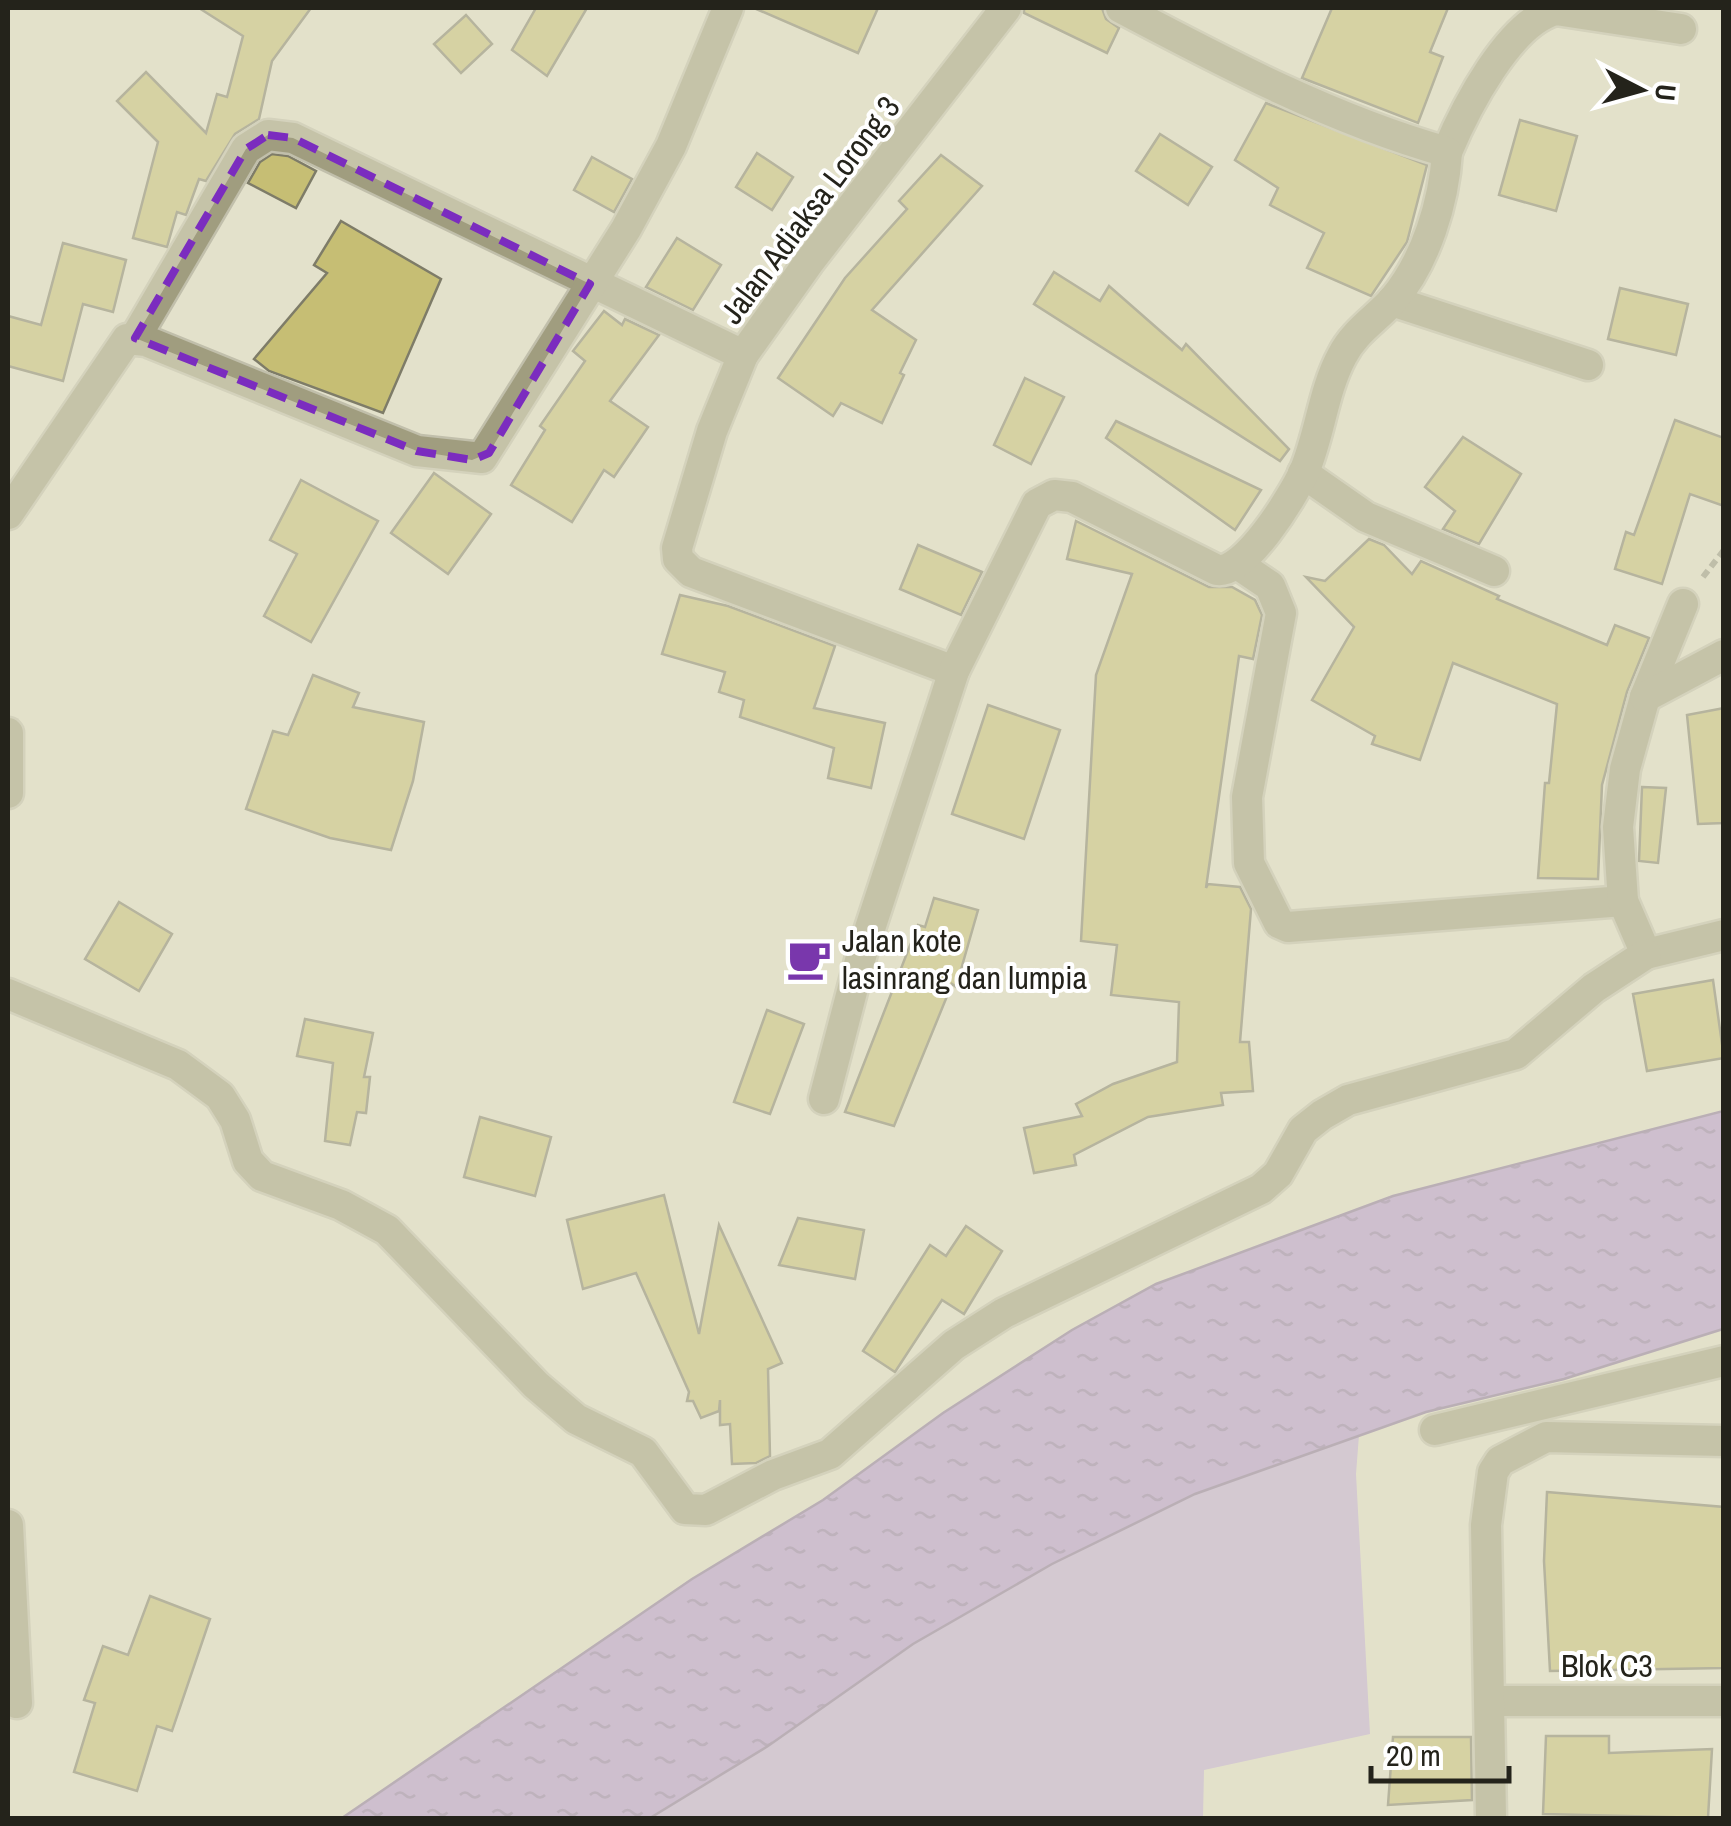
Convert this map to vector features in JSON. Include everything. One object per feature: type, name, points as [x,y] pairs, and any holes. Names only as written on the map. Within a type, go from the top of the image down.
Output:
[{"type":"street","points":[[135,338],[417,452],[472,460],[489,453],[671,146],[728,8]]},
{"type":"street","name":"Jalan Adiaksa Lorong 3","points":[[954,671],[744,595],[691,572],[678,559],[685,512],[736,352],[1006,8]]},
{"type":"street","points":[[1121,8],[1235,68],[1398,138],[1447,152]]},
{"type":"street","points":[[824,1099],[862,953],[954,671],[1038,504],[1047,497],[1072,498],[1217,570],[1239,564],[1303,473],[1341,356],[1367,322],[1392,301],[1426,241],[1447,152],[1476,92],[1530,22],[1556,10],[1681,29]]},
{"type":"street","points":[[8,514],[119,344],[135,338],[246,149],[268,135],[293,138],[736,352]]},
{"type":"street","points":[[1392,301],[1588,365]]},
{"type":"street","points":[[1303,473],[1366,517],[1494,571]]},
{"type":"street","points":[[1239,564],[1270,586],[1281,613],[1247,796],[1249,863],[1279,924],[1288,928],[1350,924],[1624,901]]},
{"type":"street","points":[[1646,954],[1624,901],[1618,827],[1625,769],[1645,697],[1683,604]]},
{"type":"street","points":[[1645,697],[1724,655]]},
{"type":"street","points":[[8,734],[8,793]]},
{"type":"street","points":[[8,994],[178,1065],[220,1096],[236,1120],[248,1162],[262,1176],[341,1205],[387,1230],[536,1385],[576,1419],[643,1452],[684,1509],[706,1510],[773,1475],[830,1454],[954,1346],[1004,1313],[1261,1188],[1278,1174],[1304,1130],[1348,1100],[1516,1054],[1594,988],[1646,954],[1724,935]]},
{"type":"street","points":[[1435,1430],[1724,1361]]},
{"type":"street","points":[[1491,1818],[1487,1487],[1500,1461],[1546,1438],[1724,1440]]},
{"type":"street","points":[[8,1525],[17,1703]]},
{"type":"street","name":"Blok C3","points":[[1490,1701],[1724,1701]]},
{"type":"highlighted area","points":[[268,135],[293,138],[590,284],[489,453],[472,460],[417,451],[135,338],[246,149]]},
{"type":"shaded area","points":[[1359,1435],[1356,1474],[1370,1734],[1204,1770],[1203,1818],[650,1818],[768,1746],[913,1644],[1052,1564],[1195,1494]]},
{"type":"water","points":[[1723,1111],[1723,1329],[1564,1379],[1426,1412],[1195,1494],[1052,1564],[913,1644],[768,1746],[650,1818],[342,1818],[692,1579],[823,1500],[943,1413],[1072,1330],[1156,1284],[1393,1196]]},
{"type":"building","points":[[199,8],[311,8],[272,61],[259,119],[235,134],[206,181],[199,179],[186,215],[177,212],[167,247],[133,238],[158,142],[117,101],[146,72],[206,133],[217,94],[227,97],[243,36]]},
{"type":"building","points":[[536,8],[587,8],[547,76],[512,50]]},
{"type":"building","points":[[754,8],[878,8],[858,53]]},
{"type":"building","points":[[1024,8],[1102,8],[1106,19],[1119,28],[1107,53],[1024,13]]},
{"type":"building","points":[[1332,8],[1448,8],[1430,52],[1443,57],[1418,123],[1302,78]]},
{"type":"building","points":[[466,15],[492,44],[461,73],[434,44]]},
{"type":"building","points":[[1266,103],[1427,165],[1407,242],[1371,296],[1307,268],[1324,233],[1270,205],[1278,188],[1235,160]]},
{"type":"building","points":[[1520,120],[1577,136],[1556,211],[1499,195]]},
{"type":"building","points":[[1160,134],[1212,167],[1188,205],[1136,171]]},
{"type":"building","points":[[757,153],[793,177],[772,210],[736,187]]},
{"type":"building","points":[[272,154],[288,156],[316,171],[296,208],[248,183],[260,162]]},
{"type":"building","points":[[941,155],[982,186],[872,310],[916,340],[900,373],[904,375],[882,423],[841,403],[833,416],[778,378],[845,278],[907,209],[899,201]]},
{"type":"building","points":[[592,157],[632,179],[614,212],[574,190]]},
{"type":"building","points":[[341,221],[441,279],[383,413],[269,371],[254,359],[327,273],[314,265]]},
{"type":"building","points":[[677,238],[721,265],[693,310],[646,287]]},
{"type":"building","points":[[63,243],[126,260],[113,312],[83,304],[63,381],[8,366],[8,316],[41,325]]},
{"type":"building","points":[[1054,272],[1100,301],[1109,286],[1182,350],[1186,344],[1289,449],[1280,461],[1034,304]]},
{"type":"building","points":[[1620,288],[1688,304],[1676,355],[1608,339]]},
{"type":"building","points":[[604,311],[622,325],[625,319],[659,335],[610,401],[648,427],[614,477],[604,470],[572,522],[511,485],[545,430],[540,426],[585,361],[573,351]]},
{"type":"building","points":[[1025,378],[1064,397],[1031,464],[994,445]]},
{"type":"building","points":[[1675,420],[1724,438],[1724,506],[1690,494],[1662,584],[1615,569],[1626,532],[1634,535]]},
{"type":"building","points":[[1116,421],[1261,490],[1235,530],[1106,438]]},
{"type":"building","points":[[1463,437],[1521,474],[1479,544],[1443,529],[1455,511],[1425,487]]},
{"type":"building","points":[[434,473],[491,514],[448,574],[391,533]]},
{"type":"building","points":[[301,480],[378,521],[311,642],[264,616],[297,554],[270,540]]},
{"type":"building","points":[[1076,521],[1209,587],[1232,587],[1255,600],[1262,615],[1253,659],[1239,656],[1206,888],[1208,884],[1240,887],[1251,909],[1240,1042],[1249,1042],[1253,1091],[1221,1093],[1223,1105],[1148,1117],[1074,1155],[1076,1165],[1034,1173],[1024,1128],[1082,1116],[1076,1104],[1113,1084],[1177,1062],[1179,1002],[1111,995],[1117,945],[1081,941],[1096,675],[1132,574],[1067,559]]},
{"type":"building","points":[[1369,539],[1384,545],[1412,574],[1421,561],[1499,596],[1497,599],[1607,645],[1615,625],[1649,638],[1627,692],[1602,785],[1598,879],[1538,878],[1545,783],[1549,783],[1557,704],[1453,663],[1420,760],[1372,744],[1375,736],[1312,700],[1354,627],[1306,577],[1325,581]]},
{"type":"building","points":[[918,545],[982,572],[961,615],[900,589]]},
{"type":"building","points":[[680,595],[728,606],[835,646],[814,708],[885,723],[871,788],[828,778],[834,748],[740,717],[744,700],[719,692],[725,672],[662,654]]},
{"type":"building","points":[[313,675],[359,693],[353,707],[424,722],[413,781],[391,850],[330,838],[246,809],[273,731],[288,735]]},
{"type":"building","points":[[988,705],[1060,730],[1024,839],[952,814]]},
{"type":"building","points":[[1724,708],[1724,823],[1698,824],[1687,715]]},
{"type":"building","points":[[1642,787],[1666,788],[1658,863],[1639,861]]},
{"type":"building","points":[[934,898],[978,910],[956,987],[952,984],[894,1126],[845,1112],[918,925],[925,927]]},
{"type":"building","points":[[119,902],[172,934],[139,991],[85,959]]},
{"type":"building","points":[[1713,980],[1724,1058],[1647,1071],[1633,994]]},
{"type":"building","points":[[767,1010],[804,1024],[770,1114],[734,1102]]},
{"type":"building","points":[[305,1019],[373,1033],[364,1077],[370,1077],[366,1113],[357,1112],[350,1145],[325,1141],[333,1063],[297,1056]]},
{"type":"building","points":[[480,1117],[551,1137],[535,1196],[464,1177]]},
{"type":"building","points":[[664,1195],[699,1334],[719,1225],[782,1363],[768,1369],[770,1456],[756,1463],[732,1464],[730,1424],[720,1425],[720,1400],[719,1411],[701,1418],[693,1401],[687,1401],[689,1392],[636,1273],[583,1289],[567,1220]]},
{"type":"building","points":[[798,1218],[864,1230],[855,1279],[779,1265]]},
{"type":"building","points":[[966,1226],[1002,1251],[964,1314],[942,1300],[895,1372],[863,1351],[930,1245],[946,1256]]},
{"type":"building","points":[[1547,1492],[1724,1507],[1724,1668],[1550,1671],[1544,1561]]},
{"type":"building","points":[[150,1596],[210,1619],[172,1731],[157,1726],[137,1791],[74,1772],[95,1703],[84,1700],[103,1646],[128,1655]]},
{"type":"building","points":[[1546,1736],[1609,1736],[1609,1753],[1712,1749],[1708,1818],[1543,1814]]},
{"type":"building","points":[[1393,1737],[1471,1737],[1472,1800],[1388,1805]]},
{"type":"place","name":"Jalan kote lasinrang dan lumpia","points":[[809,959]]}]
